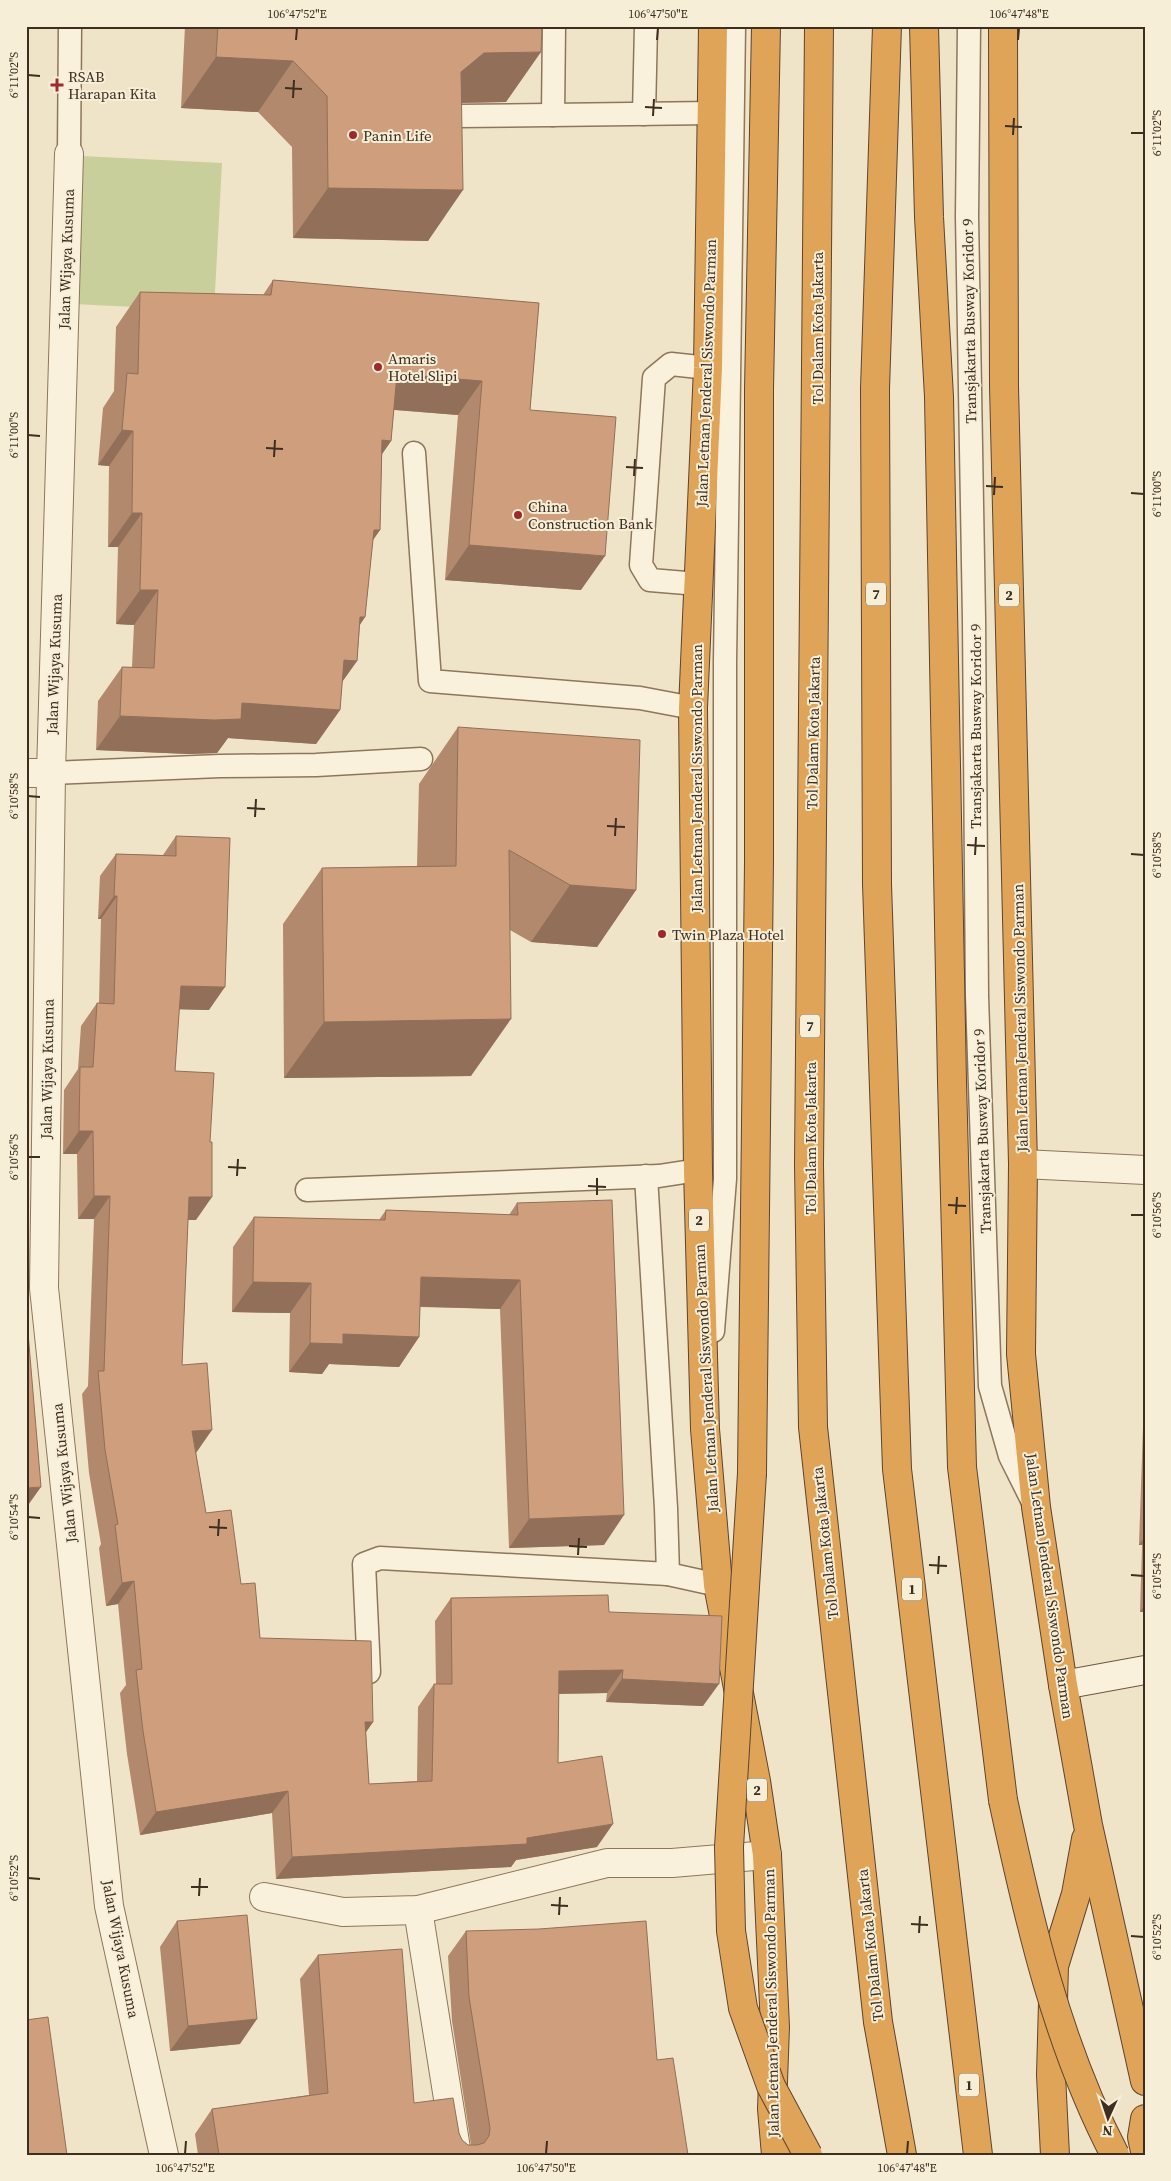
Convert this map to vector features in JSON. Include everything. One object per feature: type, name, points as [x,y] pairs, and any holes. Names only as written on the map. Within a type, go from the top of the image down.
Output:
[{"type":"highway","name":"Jalan Letnan Jenderal Siswondo Parman","points":[[714,26],[708,368],[693,708],[698,1170],[705,1429],[718,1585],[756,1781],[767,1855],[775,2027],[772,2109],[776,2155]]},
{"type":"highway","points":[[766,26],[759,390],[759,862],[752,1473],[729,1847],[731,1931],[743,2008],[771,2086],[808,2155]]},
{"type":"highway","name":"Tol Dalam Kota Jakarta","points":[[819,26],[809,1165],[813,1426],[878,2022],[902,2155]]},
{"type":"highway","name":"7","points":[[885,1161],[877,884],[875,389],[887,26]]},
{"type":"highway","points":[[924,26],[929,217],[939,397],[952,1081],[962,1467],[1003,1800],[1030,1922],[1067,2044],[1102,2130],[1115,2155]]},
{"type":"highway","name":"Jalan Letnan Jenderal Siswondo Parman","points":[[1003,26],[1004,386],[1023,1164],[1021,1354],[1036,1507],[1063,1685],[1088,1825],[1145,2081]]},
{"type":"highway","name":"1","points":[[885,1161],[897,1469],[978,2155]]},
{"type":"highway","name":"Jalan Letnan Jenderal Siswondo Parman","points":[[1055,2155],[1051,2074],[1054,1966],[1076,1894],[1088,1825]]},
{"type":"highway","points":[[1145,2118],[1142,2137],[1145,2151]]},
{"type":"street","name":"Jalan Wijaya Kusuma","points":[[68,154],[39,773],[35,1288],[109,1906],[164,2155]]},
{"type":"street","points":[[1023,1164],[1145,1170]]},
{"type":"street","points":[[1063,1685],[1145,1670]]},
{"type":"street","points":[[264,1897],[344,1912],[418,1910],[607,1863],[672,1862],[767,1855]]},
{"type":"street","points":[[418,1910],[457,2155]]},
{"type":"lane","points":[[68,154],[70,26]]},
{"type":"lane","points":[[553,115],[554,26]]},
{"type":"lane","points":[[644,114],[646,26]]},
{"type":"lane","points":[[705,1429],[725,1179],[725,652],[734,26]]},
{"type":"lane","name":"Transjakarta Busway Koridor 9","points":[[969,26],[967,216],[974,610],[977,996],[990,1386],[1010,1456],[1036,1507]]},
{"type":"lane","points":[[458,116],[712,113]]},
{"type":"lane","points":[[698,584],[650,580],[641,565],[654,378],[671,364],[708,368]]},
{"type":"lane","points":[[414,453],[430,681],[640,698],[693,708]]},
{"type":"lane","points":[[39,773],[421,760]]},
{"type":"lane","points":[[307,1190],[659,1176],[698,1170]]},
{"type":"lane","points":[[646,1176],[666,1508],[668,1574]]},
{"type":"lane","points":[[369,1690],[364,1564],[372,1560],[380,1558],[668,1574],[718,1585]]},
{"type":"green space","points":[[82,156],[222,163],[214,311],[74,304]]},
{"type":"building","points":[[218,26],[542,26],[541,52],[484,53],[461,72],[463,190],[328,188],[327,96],[293,61],[216,57]]},
{"type":"building","points":[[273,280],[539,303],[530,410],[616,417],[605,556],[469,545],[482,381],[397,374],[391,441],[382,440],[380,530],[374,530],[365,617],[360,617],[357,661],[344,660],[340,710],[242,703],[241,719],[214,720],[120,716],[122,667],[154,668],[158,590],[140,590],[142,513],[132,513],[133,431],[122,430],[127,373],[138,374],[140,292],[271,295]]},
{"type":"building","points":[[458,727],[640,740],[636,890],[570,885],[509,850],[511,1019],[324,1022],[322,868],[456,866]]},
{"type":"building","points":[[176,836],[230,838],[225,987],[181,986],[175,1071],[214,1073],[210,1142],[212,1142],[212,1197],[189,1197],[182,1365],[207,1363],[212,1430],[192,1431],[206,1513],[231,1510],[241,1584],[255,1583],[260,1638],[371,1641],[373,1722],[365,1722],[369,1784],[432,1781],[434,1684],[452,1684],[451,1598],[608,1595],[609,1612],[722,1616],[719,1684],[622,1679],[623,1670],[559,1671],[558,1763],[602,1756],[613,1824],[527,1838],[527,1844],[292,1857],[288,1791],[156,1812],[143,1731],[136,1670],[142,1669],[134,1581],[122,1583],[115,1525],[118,1524],[105,1450],[98,1371],[104,1371],[110,1196],[94,1196],[93,1131],[79,1131],[80,1067],[93,1067],[97,1003],[114,1004],[117,896],[114,896],[116,854],[176,856]]},
{"type":"building","points":[[612,1200],[624,1515],[529,1519],[520,1280],[421,1277],[419,1337],[343,1334],[343,1344],[310,1343],[311,1283],[253,1282],[254,1217],[385,1220],[386,1210],[518,1215],[517,1203]]},
{"type":"building","points":[[26,1309],[41,1487],[26,1488]]},
{"type":"building","points":[[247,1915],[257,2019],[188,2026],[177,1921]]},
{"type":"building","points":[[646,1921],[657,2060],[673,2058],[688,2155],[219,2155],[212,2109],[328,2093],[318,1955],[402,1949],[414,2103],[453,2098],[462,2140],[468,2145],[477,2145],[484,2143],[489,2136],[490,2128],[469,1997],[466,1931],[539,1929]]},
{"type":"building","points":[[48,2017],[67,2155],[26,2155],[26,2020]]},
{"type":"place","name":"RSAB Harapan Kita","points":[[57,85]]},
{"type":"place","name":"Panin Life","points":[[353,135]]},
{"type":"place","name":"Amaris Hotel Slipi","points":[[378,367]]},
{"type":"place","name":"China Construction Bank","points":[[518,515]]},
{"type":"place","name":"Twin Plaza Hotel","points":[[662,934]]}]
